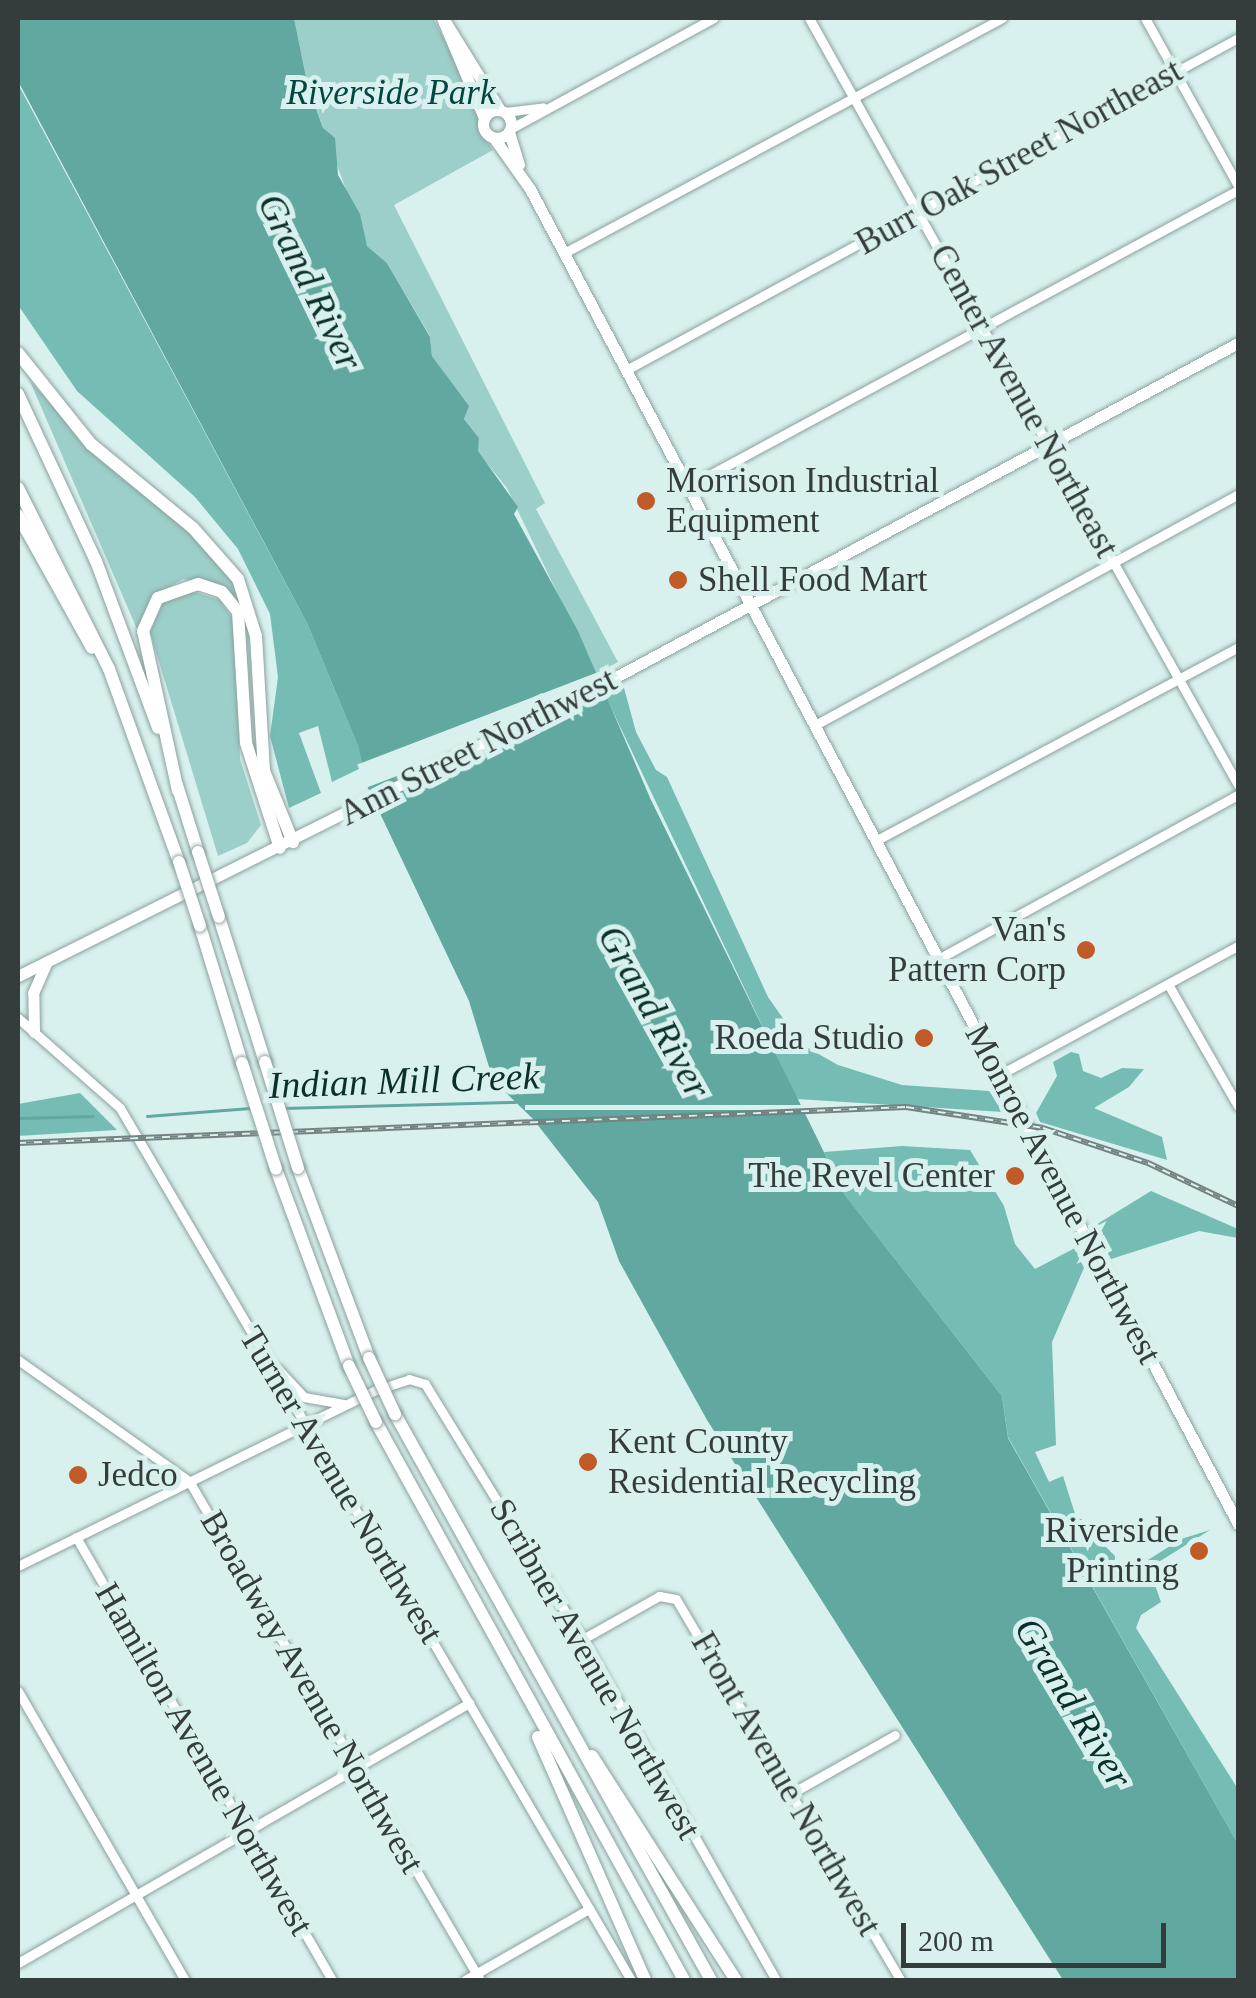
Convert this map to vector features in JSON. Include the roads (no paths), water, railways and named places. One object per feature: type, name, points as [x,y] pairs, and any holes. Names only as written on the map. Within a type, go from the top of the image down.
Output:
[{"type":"highway","points":[[18,353],[92,444],[193,528],[238,578],[256,636],[264,771],[286,845]]},
{"type":"highway","points":[[18,394],[110,596],[178,790],[298,1168],[369,1358],[395,1414],[711,1980]]},
{"type":"highway","points":[[18,488],[85,614],[130,719],[276,1169],[349,1366],[504,1662],[684,1980]]},
{"type":"highway","points":[[18,515],[130,719]]},
{"type":"highway","points":[[178,790],[143,631],[158,598],[198,584],[222,592],[242,626],[246,744],[286,845]]},
{"type":"highway","points":[[504,1662],[644,1980]]},
{"type":"highway","points":[[566,1723],[604,1772],[736,1980]]},
{"type":"main road","points":[[442,18],[477,85],[484,118],[502,111],[477,85]]},
{"type":"main road","name":"Monroe Avenue Northwest","points":[[502,111],[522,174]]},
{"type":"main road","name":"Monroe Avenue Northwest","points":[[484,118],[484,130],[522,174],[874,841],[1235,1510],[1238,1524]]},
{"type":"main road","points":[[494,138],[510,130]]},
{"type":"main road","name":"Ann Street Northwest","points":[[19,974],[286,845],[614,678],[1238,343]]},
{"type":"main road","points":[[34,1032],[33,993],[48,962]]},
{"type":"street","points":[[510,130],[714,18]]},
{"type":"street","name":"Center Avenue Northeast","points":[[809,18],[1238,785]]},
{"type":"street","points":[[564,253],[1002,18]]},
{"type":"street","points":[[688,488],[1238,188],[1145,18]]},
{"type":"street","name":"Burr Oak Street Northeast","points":[[626,370],[1238,38]]},
{"type":"street","points":[[502,111],[550,105]]},
{"type":"street","points":[[814,725],[1238,494]]},
{"type":"street","points":[[874,841],[1238,647]]},
{"type":"street","points":[[938,959],[1238,795]]},
{"type":"street","points":[[999,1074],[1238,946]]},
{"type":"street","points":[[1168,984],[1238,1106]]},
{"type":"street","name":"Turner Avenue Northwest","points":[[18,1018],[120,1108],[631,1980]]},
{"type":"street","points":[[257,1343],[304,1397],[346,1404]]},
{"type":"street","name":"Broadway Avenue Northwest","points":[[18,1360],[189,1482],[478,1977]]},
{"type":"street","name":"Scribner Avenue Northwest","points":[[346,1404],[397,1381],[418,1381],[431,1392],[581,1640],[776,1980]]},
{"type":"street","points":[[18,1566],[346,1404]]},
{"type":"street","name":"Hamilton Avenue Northwest","points":[[76,1537],[332,1980]]},
{"type":"street","name":"Front Avenue Northwest","points":[[581,1640],[666,1594],[683,1608],[900,1980]]},
{"type":"street","points":[[18,1691],[185,1980]]},
{"type":"street","points":[[18,1963],[469,1704]]},
{"type":"street","points":[[792,1793],[895,1735]]},
{"type":"street","points":[[465,1980],[478,1977],[589,1910]]},
{"type":"water","name":"Grand River","points":[[18,18],[294,18],[308,87],[323,128],[335,138],[338,175],[360,214],[367,246],[387,263],[430,337],[432,356],[469,406],[464,419],[479,438],[478,451],[518,507],[514,514],[578,631],[651,800],[845,1195],[1002,1396],[1008,1438],[1238,1844],[1238,1980],[1063,1980],[707,1420],[619,1261],[598,1202],[533,1119],[493,1080],[469,1001],[367,786],[358,746],[307,623],[18,81]]},
{"type":"waterway","name":"Indian Mill Creek","points":[[283,1108],[515,1102]]},
{"type":"waterway","name":"Indian Mill Creek","points":[[147,1116],[250,1108]]},
{"type":"waterway","name":"Indian Mill Creek","points":[[18,1118],[93,1116]]},
{"type":"railway","points":[[18,1143],[906,1107],[1043,1128],[1148,1163],[1238,1206]]},
{"type":"place","name":"Morrison Industrial Equipment","points":[[646,501]]},
{"type":"place","name":"Shell Food Mart","points":[[678,580]]},
{"type":"place","name":"Van's Pattern Corp","points":[[1086,950]]},
{"type":"place","name":"Roeda Studio","points":[[924,1038]]},
{"type":"place","name":"The Revel Center","points":[[1015,1176]]},
{"type":"place","name":"Kent County Residential Recycling","points":[[588,1462]]},
{"type":"place","name":"Jedco","points":[[78,1475]]},
{"type":"place","name":"Riverside Printing","points":[[1199,1551]]},
{"type":"park label","name":"Riverside Park","points":[[391,93]]}]
